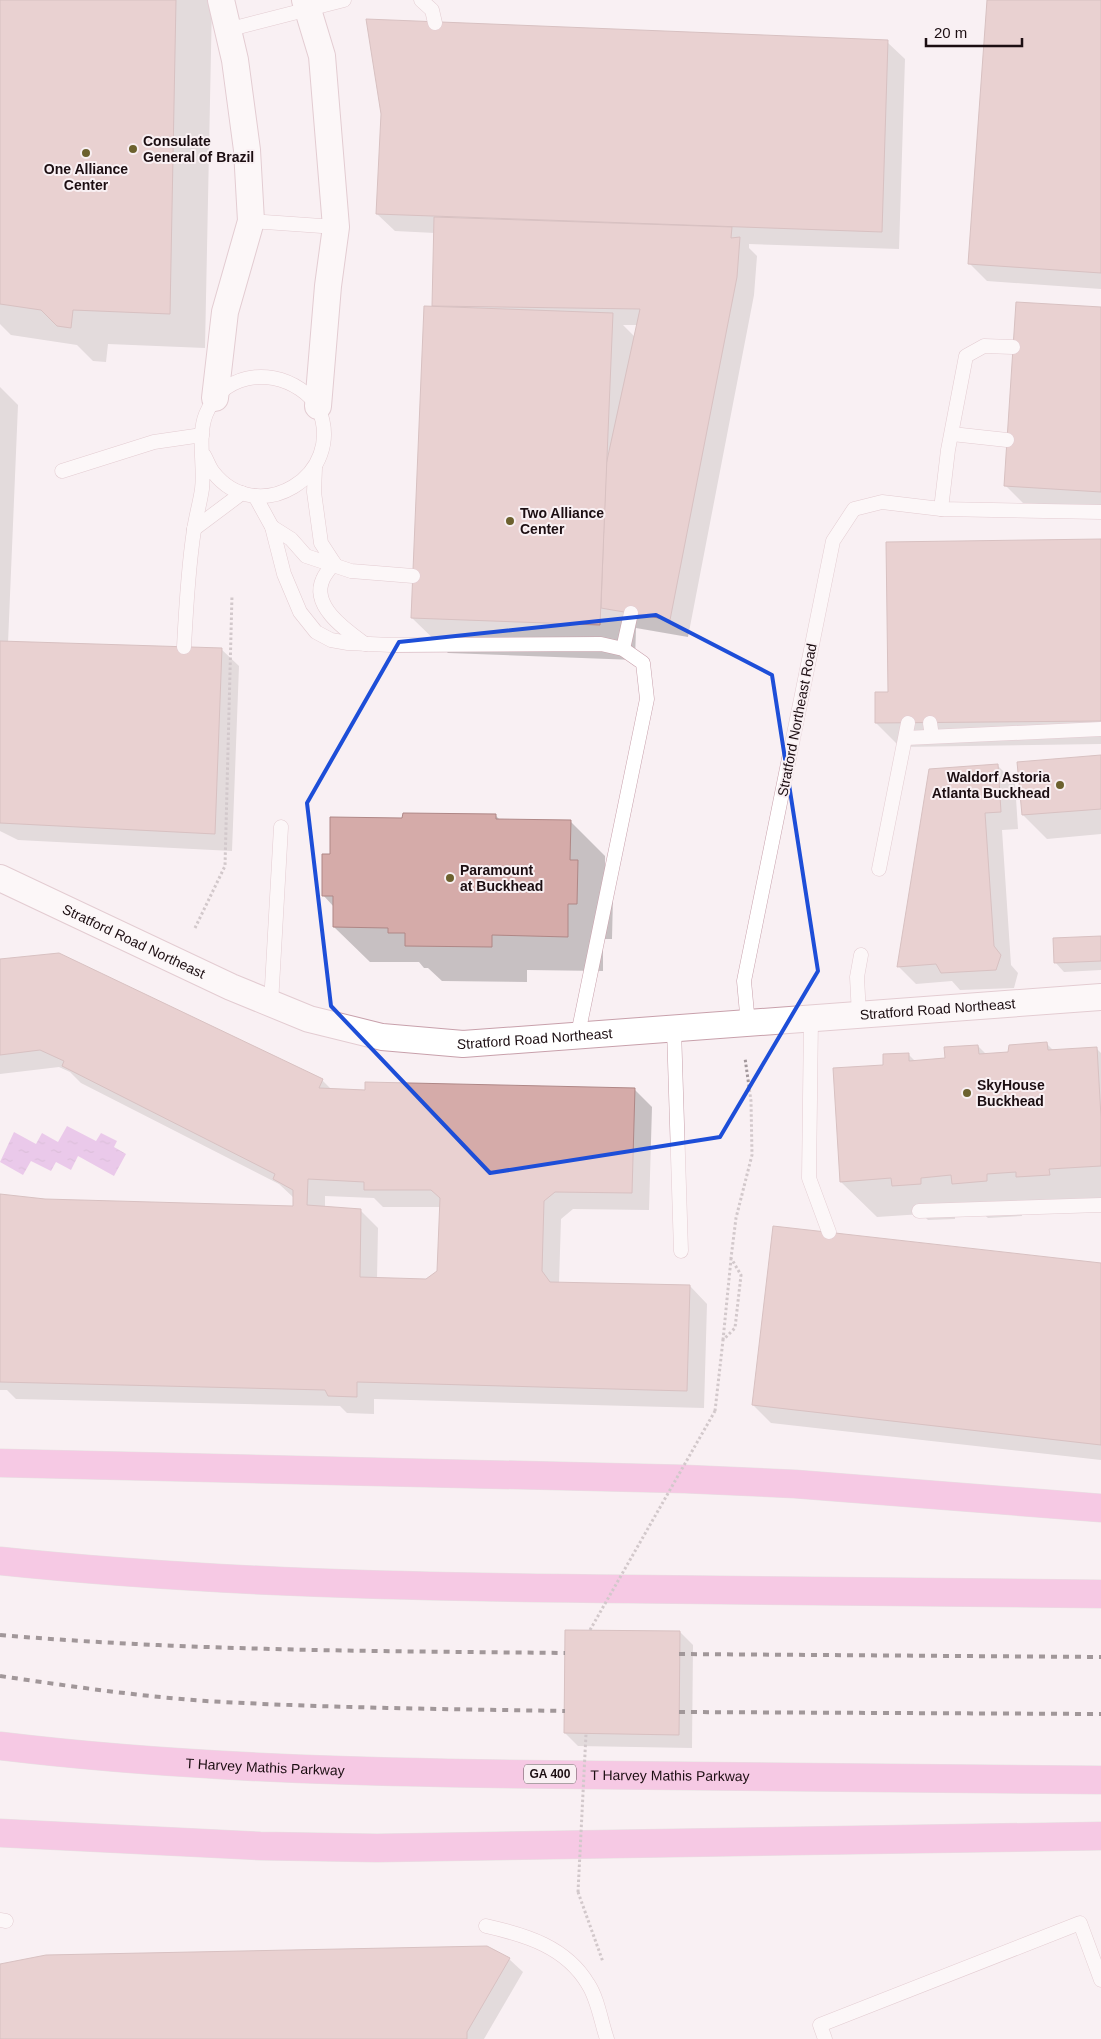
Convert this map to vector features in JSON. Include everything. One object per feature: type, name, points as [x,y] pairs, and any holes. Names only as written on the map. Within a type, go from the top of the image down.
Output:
[{"type":"highway","points":[[0,1463],[695,1479],[795,1484],[1101,1508]]},
{"type":"highway","points":[[0,1561],[90,1570],[239,1580],[416,1587],[1101,1594]]},
{"type":"highway","name":"T Harvey Mathis Parkway","points":[[0,1746],[73,1755],[235,1767],[409,1773],[1101,1780]]},
{"type":"highway","points":[[0,1834],[260,1846],[377,1848],[1101,1836]]},
{"type":"street","points":[[215,398],[225,312],[251,221],[247,150],[235,60],[221,0]]},
{"type":"street","points":[[307,4],[322,56],[336,228],[328,286],[318,406]]},
{"type":"street","name":"Stratford Road Northeast","points":[[0,878],[271,1004],[309,1019],[382,1037],[463,1044],[578,1034],[748,1024],[1101,997]]},
{"type":"lane","points":[[227,30],[307,4],[344,0]]},
{"type":"lane","points":[[421,0],[432,10],[435,23]]},
{"type":"lane","points":[[251,221],[336,228]]},
{"type":"lane","points":[[941,510],[966,356],[984,346],[1012,348]]},
{"type":"lane","points":[[184,647],[187,592],[194,529],[202,489],[204,455],[202,435],[205,415],[215,398],[230,385],[248,377],[268,376],[288,381],[304,392],[318,406],[323,428],[322,448],[315,468],[314,492],[321,543],[334,563]]},
{"type":"lane","points":[[952,434],[1007,440]]},
{"type":"lane","points":[[62,471],[154,442],[202,435]]},
{"type":"lane","points":[[204,455],[213,472],[228,486],[249,495],[278,494],[301,483],[315,468]]},
{"type":"lane","points":[[249,495],[272,527],[284,574],[306,622],[316,632],[331,640],[365,644],[600,644],[623,649],[643,663],[647,699],[578,1034]]},
{"type":"lane","points":[[194,529],[249,495]]},
{"type":"lane","name":"Stratford Northeast Road","points":[[748,1024],[744,982],[832,541],[854,509],[882,502],[941,510],[1101,512]]},
{"type":"lane","points":[[272,527],[291,539],[306,556],[334,563],[351,571],[413,576]]},
{"type":"lane","points":[[334,563],[322,580],[323,602],[342,627],[365,644]]},
{"type":"lane","points":[[623,649],[631,613]]},
{"type":"lane","points":[[879,869],[908,723]]},
{"type":"lane","points":[[906,738],[931,730],[1101,729]]},
{"type":"lane","points":[[271,1004],[281,827]]},
{"type":"lane","points":[[859,1015],[858,977],[861,955]]},
{"type":"lane","points":[[810,1019],[809,1178],[829,1232]]},
{"type":"lane","points":[[674,1029],[681,1251]]},
{"type":"lane","points":[[920,1211],[1101,1205]]},
{"type":"lane","points":[[825,2039],[820,2025],[1080,1923],[1101,1980]]},
{"type":"lane","points":[[486,1926],[539,1942],[570,1960],[589,1985],[607,2039]]},
{"type":"path","points":[[195,928],[225,866],[232,595]]},
{"type":"path","points":[[590,1630],[715,1411],[736,1218],[752,1155],[750,1102],[745,1058]]},
{"type":"path","points":[[723,1340],[735,1328],[741,1275],[731,1258]]},
{"type":"path","points":[[578,1892],[586,1734]]},
{"type":"highlighted area","points":[[656,615],[772,675],[818,971],[720,1137],[490,1173],[331,1006],[307,803],[399,642]]},
{"type":"water","points":[[67,1126],[96,1141],[101,1133],[117,1141],[114,1147],[126,1154],[114,1176],[78,1156],[71,1170],[56,1162],[51,1171],[31,1161],[23,1175],[0,1162],[14,1132],[36,1144],[42,1133],[58,1142]]},
{"type":"building","name":"One Alliance Center","points":[[0,0],[176,0],[170,314],[73,310],[71,328],[57,326],[41,310],[0,304]]},
{"type":"building","points":[[987,0],[1101,0],[1101,273],[968,264]]},
{"type":"building","points":[[366,19],[888,40],[882,232],[376,214],[381,114]]},
{"type":"building","points":[[434,217],[732,227],[731,238],[740,237],[737,277],[670,620],[601,608],[606,465],[640,309],[432,306]]},
{"type":"building","points":[[1016,302],[1101,307],[1101,492],[1004,486]]},
{"type":"building","name":"Two Alliance Center","points":[[424,306],[613,313],[600,625],[411,618]]},
{"type":"building","points":[[1101,539],[1101,721],[875,723],[875,692],[888,692],[886,542]]},
{"type":"building","points":[[0,641],[222,648],[215,834],[0,823]]},
{"type":"building","name":"Waldorf Astoria Atlanta Buckhead","points":[[1101,755],[1101,809],[1022,815],[1017,762]]},
{"type":"building","points":[[998,764],[1001,812],[985,813],[994,946],[1001,955],[996,970],[941,973],[936,964],[897,967],[929,769]]},
{"type":"building","name":"Paramount at Buckhead","points":[[403,813],[496,814],[496,819],[571,820],[570,860],[578,860],[577,904],[568,904],[568,937],[492,935],[492,947],[405,946],[405,933],[388,933],[388,928],[333,927],[333,896],[322,896],[322,854],[330,854],[330,817],[402,818]]},
{"type":"building","points":[[1101,936],[1101,961],[1054,963],[1053,938]]},
{"type":"building","points":[[59,953],[323,1079],[319,1088],[365,1090],[365,1082],[635,1088],[632,1193],[555,1192],[544,1201],[542,1271],[550,1282],[690,1285],[687,1391],[357,1382],[357,1397],[328,1396],[325,1390],[0,1382],[0,1194],[45,1199],[293,1206],[293,1190],[273,1179],[275,1174],[62,1066],[64,1061],[40,1050],[0,1055],[0,959]],"holes":[[[308,1179],[364,1182],[364,1190],[431,1190],[440,1198],[437,1271],[426,1279],[360,1277],[361,1209],[307,1205]]]},
{"type":"building","name":"SkyHouse Buckhead","points":[[1047,1042],[1048,1050],[1097,1047],[1101,1117],[1101,1166],[1049,1169],[1050,1175],[1016,1177],[1016,1172],[987,1174],[987,1181],[952,1184],[951,1175],[921,1178],[921,1184],[892,1186],[891,1178],[840,1182],[833,1068],[883,1065],[883,1054],[909,1053],[909,1061],[945,1058],[944,1047],[978,1045],[979,1054],[1008,1052],[1009,1045]]},
{"type":"building","points":[[773,1226],[1101,1263],[1101,1445],[752,1405]]},
{"type":"building","points":[[565,1630],[680,1631],[679,1735],[564,1733]]},
{"type":"building","points":[[487,1946],[510,1958],[467,2032],[467,2039],[0,2039],[0,1964],[46,1955]]},
{"type":"railway","points":[[0,1635],[212,1647],[353,1651],[565,1653]]},
{"type":"railway","points":[[679,1654],[1101,1657]]},
{"type":"railway","points":[[0,1676],[128,1694],[206,1701],[341,1707],[565,1711]]},
{"type":"railway","points":[[679,1712],[1101,1714]]},
{"type":"place","name":"Consulate General of Brazil","points":[[133,149]]},
{"type":"place","name":"One Alliance Center","points":[[86,153]]},
{"type":"place","name":"Two Alliance Center","points":[[510,521]]},
{"type":"place","name":"Waldorf Astoria Atlanta Buckhead","points":[[1060,785]]},
{"type":"place","name":"Paramount at Buckhead","points":[[450,878]]},
{"type":"place","name":"SkyHouse Buckhead","points":[[967,1093]]}]
